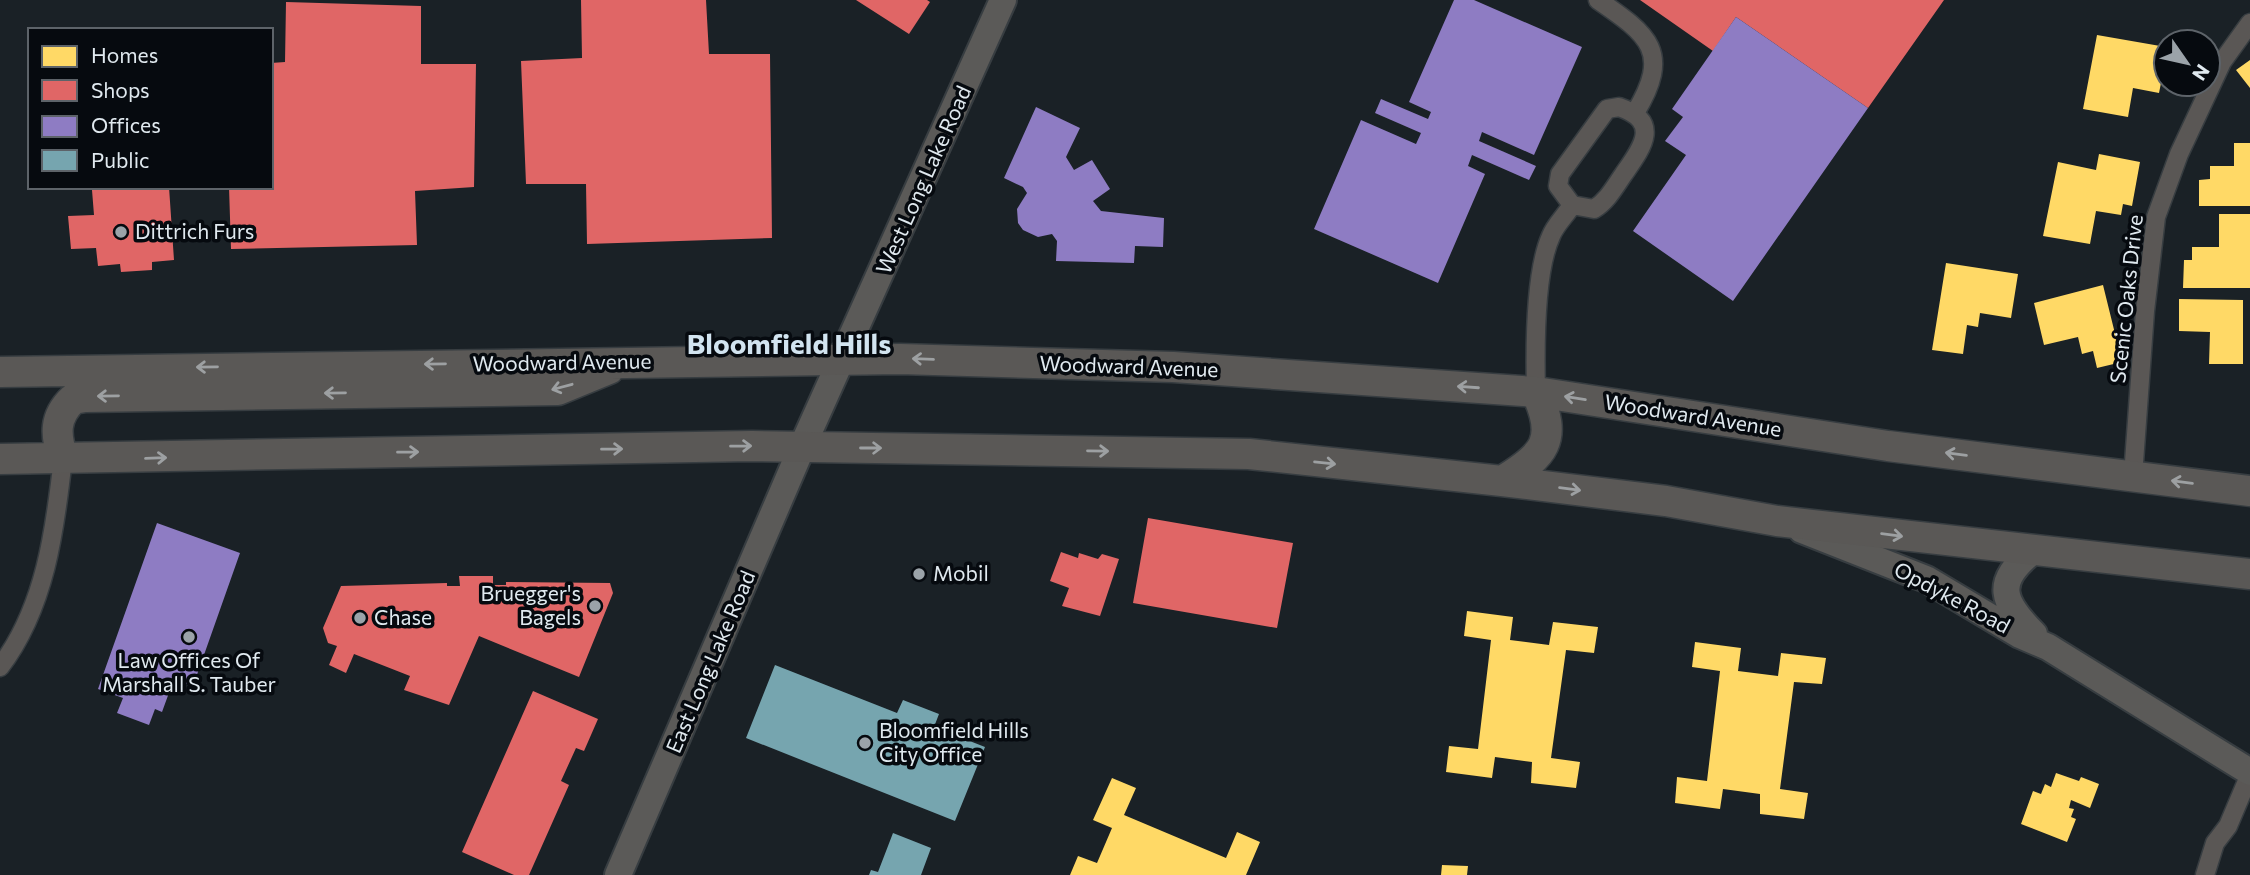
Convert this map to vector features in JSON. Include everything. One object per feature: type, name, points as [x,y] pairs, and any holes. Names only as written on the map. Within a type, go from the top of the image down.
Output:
[{"type":"main road","name":"West Long Lake Road","points":[[802,447],[1003,0]]},
{"type":"main road","name":"Woodward Avenue","points":[[0,372],[842,359],[1173,367],[1536,392],[1888,446],[2250,491]]},
{"type":"main road","points":[[64,458],[56,428],[72,399],[558,390],[626,362]]},
{"type":"main road","points":[[1502,481],[1531,464],[1548,433],[1547,415],[1536,392]]},
{"type":"main road","points":[[0,460],[802,447],[1249,454],[1666,501],[1777,521],[2250,574]]},
{"type":"main road","name":"East Long Lake Road","points":[[618,875],[802,447]]},
{"type":"main road","name":"Opdyke Road","points":[[1777,521],[1926,579],[2020,635],[2048,647],[2250,773]]},
{"type":"main road","name":"Opdyke Road","points":[[2033,551],[2016,564],[2008,577],[2007,602],[2013,613],[2048,647]]},
{"type":"main road","points":[[2110,559],[2250,560]]},
{"type":"street","points":[[1598,0],[1630,22],[1650,47],[1653,78],[1635,113]]},
{"type":"street","name":"Scenic Oaks Drive","points":[[2133,476],[2145,311],[2156,217],[2179,154],[2222,62],[2250,23]]},
{"type":"street","points":[[1619,107],[1635,113],[1643,122],[1646,135],[1642,147],[1604,203],[1594,209],[1573,205],[1558,186],[1560,174],[1607,109],[1619,107]]},
{"type":"street","points":[[1536,392],[1535,352],[1543,263],[1551,236],[1573,205]]},
{"type":"street","points":[[0,667],[24,627],[42,581],[50,553],[64,458]]},
{"type":"street","points":[[2205,875],[2215,843],[2228,827],[2250,773]]},
{"type":"building: Homes","points":[[2097,35],[2152,45],[2152,92],[2133,88],[2128,117],[2083,109]]},
{"type":"building: Homes","points":[[2250,60],[2250,88],[2236,70]]},
{"type":"building: Homes","points":[[2234,143],[2250,143],[2250,206],[2199,206],[2199,180],[2210,179],[2210,166],[2234,166]]},
{"type":"building: Homes","points":[[2099,154],[2140,162],[2132,206],[2123,204],[2121,215],[2096,211],[2090,244],[2043,236],[2058,162],[2096,170]]},
{"type":"building: Homes","points":[[2219,214],[2250,214],[2250,288],[2183,288],[2184,260],[2192,260],[2192,247],[2219,247]]},
{"type":"building: Homes","points":[[1946,263],[2018,274],[2011,318],[1980,313],[1978,327],[1967,325],[1963,354],[1932,350]]},
{"type":"building: Homes","points":[[2103,285],[2122,362],[2097,368],[2093,351],[2082,354],[2078,337],[2044,345],[2034,303]]},
{"type":"building: Homes","points":[[2179,299],[2243,300],[2243,364],[2209,364],[2210,332],[2179,331]]},
{"type":"building: Homes","points":[[1467,611],[1513,617],[1510,640],[1549,645],[1553,622],[1598,627],[1594,653],[1566,650],[1551,758],[1580,762],[1576,788],[1531,783],[1532,762],[1495,757],[1492,778],[1446,772],[1449,746],[1478,749],[1491,640],[1464,636]]},
{"type":"building: Homes","points":[[1695,642],[1741,648],[1738,671],[1778,676],[1781,653],[1826,658],[1822,684],[1794,682],[1780,789],[1808,793],[1804,819],[1760,814],[1760,794],[1723,789],[1720,809],[1675,803],[1677,777],[1707,781],[1720,671],[1692,667]]},
{"type":"building: Homes","points":[[2056,773],[2079,781],[2081,777],[2099,784],[2090,808],[2071,800],[2069,808],[2074,809],[2071,817],[2076,819],[2067,842],[2021,824],[2033,791],[2041,794],[2045,784],[2051,787]]},
{"type":"building: Homes","points":[[1112,778],[1136,788],[1124,815],[1226,858],[1237,832],[1260,842],[1246,875],[1070,875],[1078,856],[1097,863],[1112,828],[1093,820]]},
{"type":"building: Homes","points":[[1442,865],[1468,866],[1467,875],[1441,875]]},
{"type":"building: Shops","points":[[581,0],[706,0],[709,54],[770,54],[772,238],[587,244],[586,184],[526,184],[521,61],[582,58]]},
{"type":"building: Shops","points":[[856,0],[927,0],[930,2],[909,34]]},
{"type":"building: Shops","points":[[1640,0],[1944,0],[1868,108],[1736,17],[1713,51]]},
{"type":"building: Shops","points":[[286,2],[421,6],[421,64],[476,64],[474,187],[415,191],[417,245],[231,249],[229,189],[273,189],[273,63],[285,62]]},
{"type":"building: Shops","name":"Dittrich Furs","points":[[169,189],[174,260],[152,262],[152,270],[121,272],[120,264],[98,266],[96,248],[71,249],[68,216],[94,215],[92,190]]},
{"type":"building: Shops","points":[[1148,518],[1293,543],[1277,628],[1133,603]]},
{"type":"building: Shops","points":[[1061,552],[1078,558],[1079,553],[1098,559],[1102,554],[1119,559],[1100,616],[1062,606],[1069,588],[1050,581]]},
{"type":"building: Shops","points":[[459,576],[493,576],[493,585],[506,585],[506,582],[610,583],[613,593],[579,677],[479,636],[449,705],[404,690],[410,676],[354,654],[346,673],[329,665],[337,646],[328,643],[323,628],[341,586],[447,583],[447,586],[460,586]]},
{"type":"building: Shops","points":[[533,691],[598,719],[584,751],[576,748],[561,781],[569,785],[529,875],[514,875],[462,852]]},
{"type":"building: Offices","points":[[1454,0],[1474,0],[1582,47],[1534,155],[1482,132],[1479,141],[1536,166],[1529,180],[1472,155],[1468,166],[1485,174],[1438,283],[1314,229],[1361,120],[1416,144],[1421,133],[1375,113],[1381,99],[1428,119],[1431,112],[1409,102]]},
{"type":"building: Offices","points":[[1736,17],[1868,108],[1733,301],[1633,231],[1686,155],[1665,141],[1683,117],[1672,109]]},
{"type":"building: Offices","points":[[1036,107],[1080,128],[1066,157],[1074,170],[1092,160],[1110,189],[1093,201],[1101,211],[1164,218],[1163,247],[1135,246],[1134,263],[1056,261],[1057,241],[1052,234],[1038,237],[1023,230],[1018,223],[1017,209],[1027,193],[1023,187],[1004,178]]},
{"type":"building: Offices","points":[[157,523],[240,553],[193,686],[174,679],[162,712],[155,709],[149,725],[117,713],[123,698],[98,689]]},
{"type":"building: Public","name":"Bloomfield Hills City Office","points":[[775,665],[897,713],[903,700],[939,714],[934,727],[985,747],[955,821],[746,738]]},
{"type":"building: Public","points":[[893,833],[931,848],[921,875],[869,875],[871,870],[878,872]]},
{"type":"place","name":"Dittrich Furs","points":[[121,232]]},
{"type":"place","name":"Mobil","points":[[919,574]]},
{"type":"place","name":"Bruegger's Bagels","points":[[595,606]]},
{"type":"place","name":"Chase","points":[[360,618]]},
{"type":"place","name":"Law Offices Of Marshall S. Tauber","points":[[189,637]]},
{"type":"place","name":"Bloomfield Hills City Office","points":[[865,743]]},
{"type":"district","name":"Bloomfield Hills","points":[[789,344]]}]
